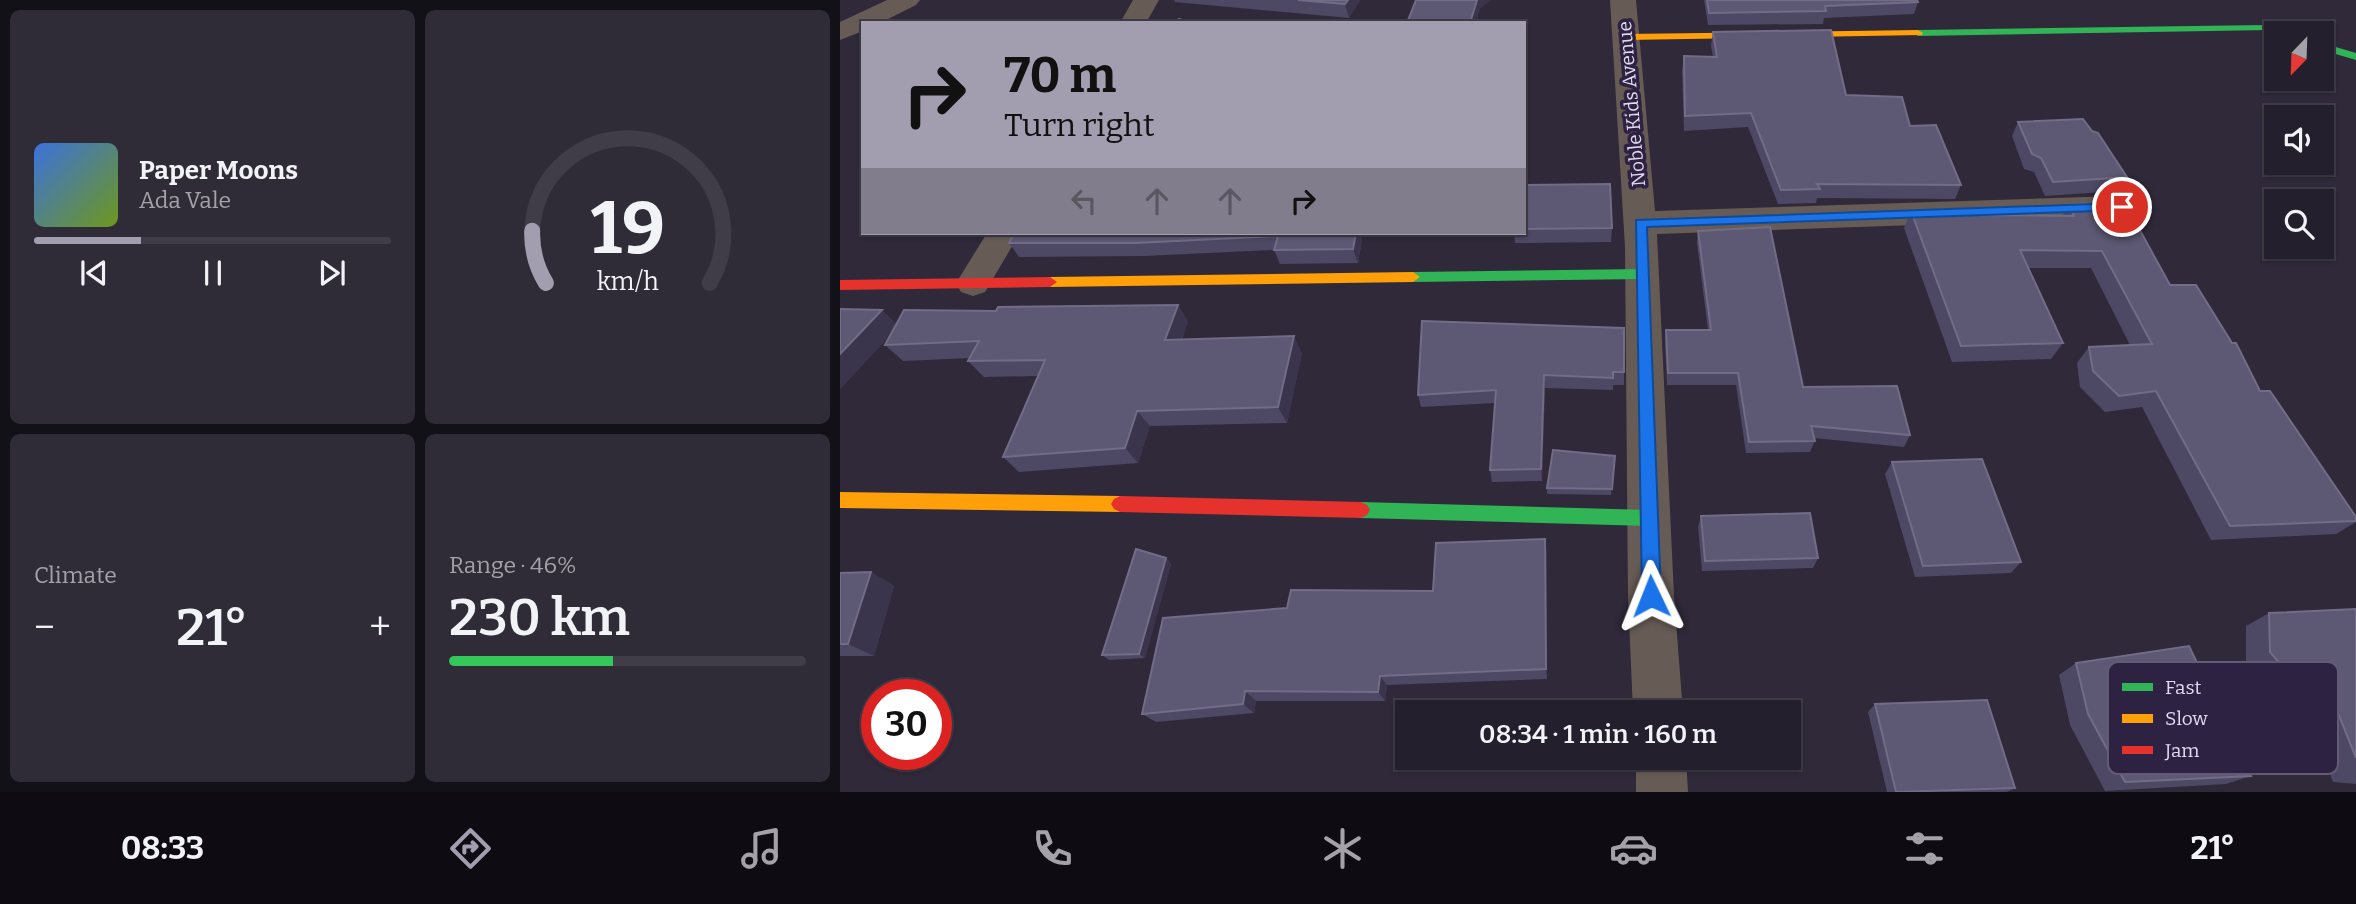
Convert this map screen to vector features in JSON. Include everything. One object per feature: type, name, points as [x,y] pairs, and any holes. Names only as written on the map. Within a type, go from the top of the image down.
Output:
[{"type":"street","points":[[863,21],[908,0]]},
{"type":"street","points":[[1134,21],[1146,0]]},
{"type":"street","name":"Noble Kids Avenue","points":[[1623,0],[1643,274],[1649,518],[1657,700]]},
{"type":"street","points":[[2219,12],[2264,28]]},
{"type":"street","points":[[840,32],[861,22]]},
{"type":"street","points":[[1626,37],[2264,28]]},
{"type":"street","points":[[2334,50],[2356,57]]},
{"type":"street","points":[[1640,223],[2122,207]]},
{"type":"street","points":[[973,283],[1003,235]]},
{"type":"street","points":[[840,285],[1643,274]]},
{"type":"street","points":[[840,500],[928,499],[1649,518]]},
{"type":"street","points":[[1661,770],[1662,792]]},
{"type":"building","points":[[1298,0],[1348,0],[1345,4]]},
{"type":"building","points":[[1416,0],[1477,0],[1471,21],[1408,21]]},
{"type":"building","points":[[1707,0],[1918,2],[1825,6],[1826,11],[1709,13]]},
{"type":"building","points":[[1831,30],[1846,95],[1902,97],[1910,126],[1936,125],[1961,185],[1817,184],[1820,189],[1781,190],[1751,113],[1685,116],[1684,56],[1717,57],[1713,32]]},
{"type":"building","points":[[2083,119],[2092,131],[2098,133],[2127,177],[2053,182],[2041,158],[2032,154],[2018,122]]},
{"type":"building","points":[[1610,184],[1612,228],[1526,229],[1526,185]]},
{"type":"building","points":[[2125,203],[2170,285],[2196,285],[2232,343],[2236,343],[2260,391],[2270,391],[2356,517],[2356,521],[2230,526],[2156,391],[2119,396],[2093,371],[2089,347],[2152,344],[2102,251],[2020,250],[2063,343],[1961,346],[1911,211],[1974,209],[1977,215],[2074,216],[2069,205]]},
{"type":"building","points":[[1770,227],[1803,387],[1897,386],[1910,435],[1811,426],[1815,441],[1749,442],[1738,373],[1668,373],[1666,330],[1711,330],[1698,231]]},
{"type":"building","points":[[1013,235],[1356,235],[1353,249],[1274,250],[1278,236],[1136,243],[1009,243]]},
{"type":"building","points":[[1178,305],[1165,340],[1294,336],[1278,407],[1137,411],[1125,448],[1003,457],[1045,360],[968,361],[979,341],[885,345],[904,310],[996,311],[998,307]]},
{"type":"building","points":[[840,309],[882,310],[840,354]]},
{"type":"building","points":[[1422,321],[1624,328],[1624,372],[1613,372],[1613,378],[1544,375],[1541,469],[1490,470],[1496,390],[1418,395]]},
{"type":"building","points":[[1553,450],[1615,456],[1612,489],[1547,488]]},
{"type":"building","points":[[1982,459],[2021,562],[1923,566],[1892,462]]},
{"type":"building","points":[[1810,513],[1818,558],[1705,561],[1701,516]]},
{"type":"building","points":[[1545,539],[1546,669],[1380,676],[1378,692],[1245,691],[1243,704],[1142,714],[1163,618],[1287,608],[1291,590],[1433,591],[1436,543]]},
{"type":"building","points":[[1136,549],[1166,558],[1139,654],[1102,655]]},
{"type":"building","points":[[871,572],[848,644],[840,644],[840,573]]},
{"type":"building","points":[[2356,609],[2356,758],[2338,713],[2338,662],[2278,662],[2270,652],[2269,613]]},
{"type":"building","points":[[2189,646],[2197,662],[2108,662],[2108,751],[2088,714],[2076,663]]},
{"type":"building","points":[[1987,700],[2015,788],[1896,792],[1875,704]]},
{"type":"building","points":[[2121,774],[2251,776],[2125,782]]},
{"type":"traffic: fast","points":[[1918,33],[2264,28]]},
{"type":"traffic: fast","points":[[2334,50],[2356,57]]},
{"type":"traffic: fast","points":[[1413,277],[1643,274]]},
{"type":"traffic: fast","points":[[1361,510],[1649,518]]},
{"type":"traffic: slow","points":[[1626,37],[1918,33]]},
{"type":"traffic: slow","points":[[1050,282],[1413,277]]},
{"type":"traffic: slow","points":[[840,500],[1120,504]]},
{"type":"traffic: jam","points":[[840,285],[1050,282]]},
{"type":"traffic: jam","points":[[1120,504],[1361,510]]},
{"type":"route","points":[[1651,596],[1640,223],[2122,207]]}]
